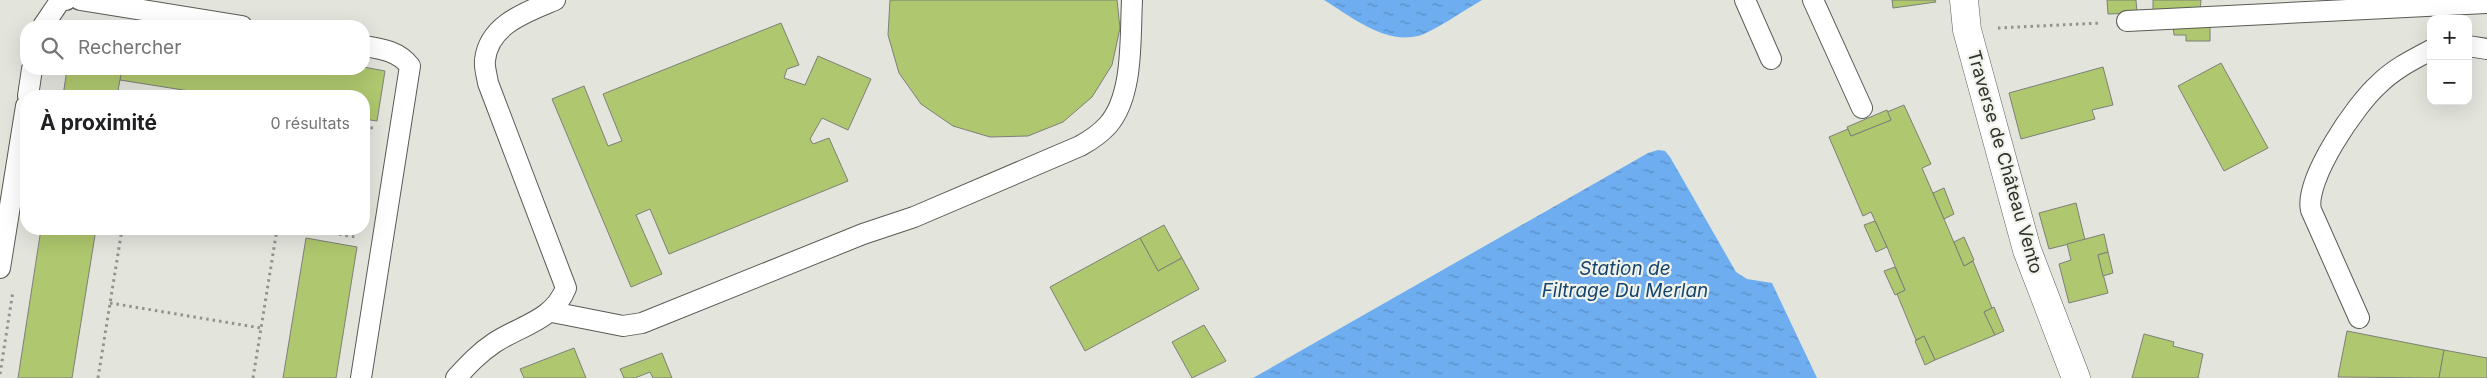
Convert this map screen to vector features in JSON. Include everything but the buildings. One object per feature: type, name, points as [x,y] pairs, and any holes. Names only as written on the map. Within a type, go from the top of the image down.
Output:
[{"type":"street","name":"Traverse de Château Vento","points":[[1964,0],[1967,30],[2027,250],[2076,378]]},
{"type":"lane","points":[[47,20],[60,1],[66,0]]},
{"type":"lane","points":[[80,0],[205,20]]},
{"type":"lane","points":[[456,378],[470,361],[494,343],[552,312],[566,288],[488,83],[484,61],[490,42],[505,24],[555,0]]},
{"type":"lane","points":[[552,312],[623,326],[642,323],[863,234],[914,217],[1080,146],[1099,134],[1110,123],[1121,103],[1126,86],[1132,0]]},
{"type":"lane","points":[[1745,0],[1772,59]]},
{"type":"lane","points":[[1813,0],[1862,108]]},
{"type":"lane","points":[[2127,21],[2487,3]]},
{"type":"lane","points":[[362,378],[410,66],[404,58],[389,50],[370,47]]},
{"type":"lane","points":[[2472,47],[2487,49]]},
{"type":"lane","points":[[2359,318],[2311,210],[2310,194],[2330,150],[2372,91],[2407,62],[2427,52]]},
{"type":"lane","points":[[29,90],[31,75]]},
{"type":"lane","points":[[0,268],[20,143]]},
{"type":"path","points":[[1967,30],[2127,21]]},
{"type":"path","points":[[98,378],[121,235]]},
{"type":"path","points":[[253,378],[275,235]]},
{"type":"path","points":[[110,303],[261,328]]},
{"type":"water","points":[[1324,0],[1482,0],[1424,34],[1405,37],[1381,33],[1357,21]]},
{"type":"water","name":"Station de Filtrage Du Merlan","points":[[1658,150],[1665,151],[1670,157],[1736,272],[1747,279],[1772,283],[1817,378],[1253,378],[1648,153]]}]
